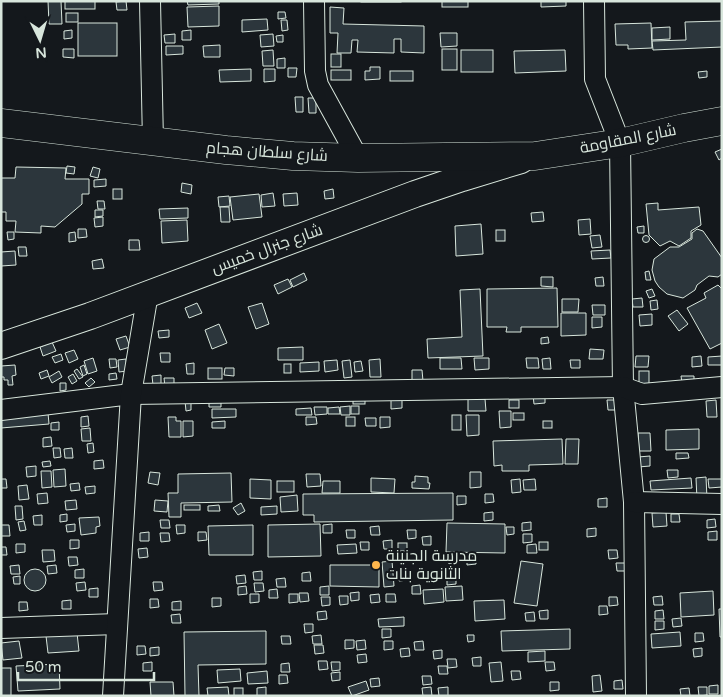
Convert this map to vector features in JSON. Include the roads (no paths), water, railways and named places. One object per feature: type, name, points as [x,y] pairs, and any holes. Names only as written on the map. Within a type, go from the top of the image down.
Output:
[{"type":"highway","name":"شارع المقاومة","points":[[535,156],[620,143],[722,120]]},
{"type":"highway","name":"شارع سلطان هجام","points":[[1,123],[153,142],[292,156],[358,158],[535,156]]},
{"type":"main road","name":"شارع جنرال خميس","points":[[1,346],[90,316],[415,194],[535,156]]},
{"type":"street","points":[[150,1],[153,142]]},
{"type":"street","points":[[314,1],[315,71],[318,85],[358,158]]},
{"type":"street","points":[[594,1],[595,79],[620,143],[623,387],[634,502],[636,696]]},
{"type":"street","points":[[113,696],[131,394],[148,293]]},
{"type":"street","points":[[1,410],[131,394],[623,387],[642,394],[722,387]]},
{"type":"street","points":[[634,502],[722,504]]},
{"type":"street","points":[[1,628],[117,624]]},
{"type":"place","name":"مدرسة الجنينة الثانوية بنات","points":[[376,565]]}]
